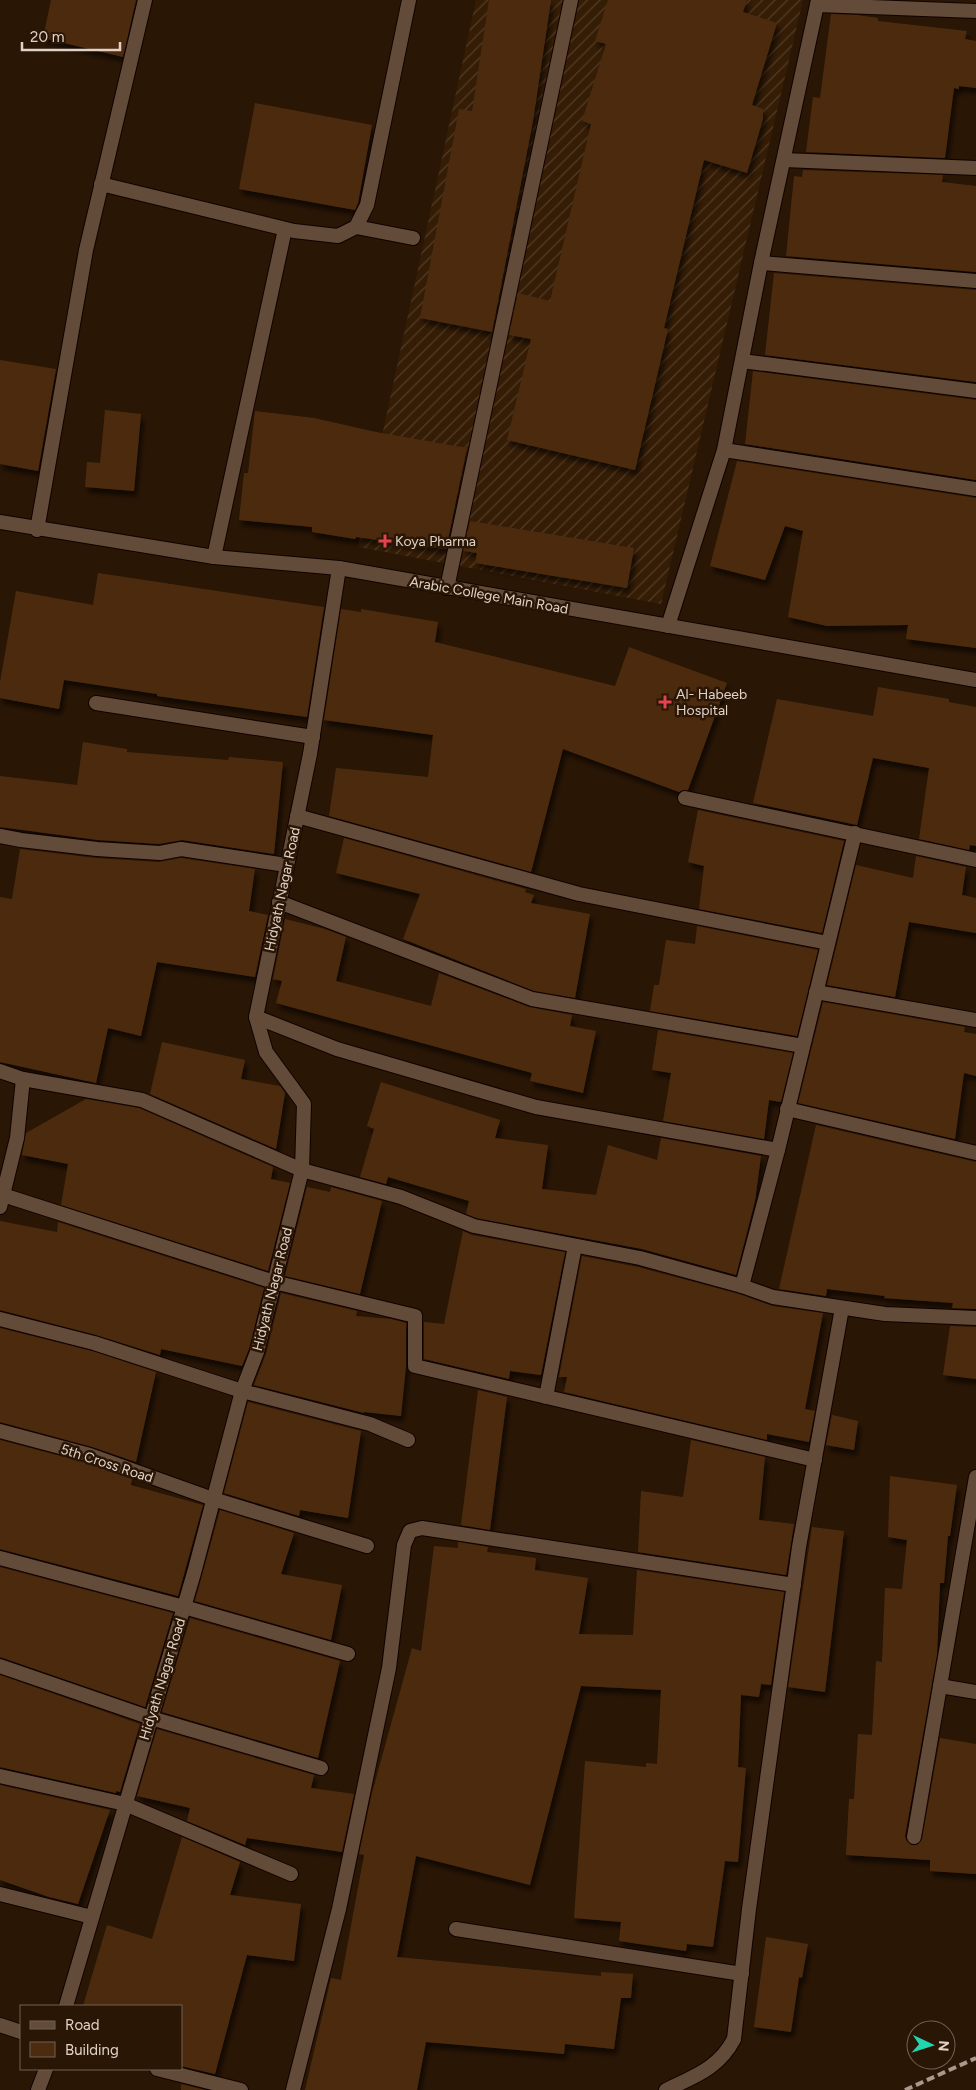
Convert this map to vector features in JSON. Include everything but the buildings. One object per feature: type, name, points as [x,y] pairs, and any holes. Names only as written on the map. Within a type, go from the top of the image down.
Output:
[{"type":"street","points":[[37,530],[86,250],[145,0]]},
{"type":"street","points":[[101,184],[285,229],[338,236],[356,227],[367,205],[409,0]]},
{"type":"street","points":[[447,588],[571,0]]},
{"type":"street","points":[[668,626],[724,450],[761,262],[818,2],[976,12]]},
{"type":"street","points":[[784,160],[976,168]]},
{"type":"street","points":[[356,227],[413,238]]},
{"type":"street","points":[[214,558],[285,229]]},
{"type":"street","points":[[761,262],[976,281]]},
{"type":"street","points":[[742,361],[976,391]]},
{"type":"street","points":[[724,450],[976,489]]},
{"type":"street","name":"Arabic College Main Road","points":[[0,522],[37,530],[214,558],[339,568],[976,680]]},
{"type":"street","name":"Hidyath Nagar Road","points":[[66,2005],[184,1607],[242,1391],[257,1352],[302,1170],[304,1104],[266,1052],[256,1017],[313,737],[339,568]]},
{"type":"street","points":[[96,703],[313,737]]},
{"type":"street","points":[[686,798],[976,860]]},
{"type":"street","points":[[297,816],[579,894],[828,943]]},
{"type":"street","points":[[742,1286],[778,1150],[855,833]]},
{"type":"street","points":[[0,836],[97,849],[160,853],[181,849],[286,865]]},
{"type":"street","points":[[279,902],[532,999],[803,1046]]},
{"type":"street","points":[[816,992],[976,1020]]},
{"type":"street","points":[[256,1017],[337,1049],[536,1107],[778,1150]]},
{"type":"street","points":[[0,1071],[23,1079],[142,1100],[302,1170],[401,1197],[474,1226],[640,1258],[742,1286],[773,1297],[885,1314],[976,1318]]},
{"type":"street","points":[[23,1079],[17,1138],[1,1198],[274,1282],[415,1316],[415,1366],[814,1460]]},
{"type":"street","points":[[787,1109],[976,1153]]},
{"type":"street","points":[[546,1397],[576,1246]]},
{"type":"street","points":[[666,2090],[704,2071],[717,2062],[727,2052],[734,2039],[794,1585],[814,1460],[842,1308]]},
{"type":"street","points":[[0,1319],[94,1343],[242,1391],[370,1424],[408,1440]]},
{"type":"street","name":"5th Cross Road","points":[[0,1431],[90,1455],[213,1499],[367,1546]]},
{"type":"street","points":[[914,1837],[976,1478]]},
{"type":"street","points":[[293,2090],[339,1909],[389,1668],[404,1544],[410,1531],[422,1528],[794,1585]]},
{"type":"street","points":[[0,1558],[184,1607],[348,1654]]},
{"type":"street","points":[[0,1666],[151,1718],[321,1768]]},
{"type":"street","points":[[940,1686],[976,1692]]},
{"type":"street","points":[[0,1776],[125,1804],[291,1874]]},
{"type":"street","points":[[0,1894],[92,1917]]},
{"type":"street","points":[[456,1929],[742,1974]]},
{"type":"street","points":[[0,2026],[20,2032]]},
{"type":"street","points":[[38,2090],[46,2070]]},
{"type":"street","points":[[161,2070],[241,2090]]},
{"type":"shaded area","points":[[476,0],[803,0],[661,604],[358,547]]},
{"type":"railway","points":[[905,2090],[976,2058]]},
{"type":"place","name":"Koya Pharma","points":[[385,541]]},
{"type":"place","name":"Al- Habeeb Hospital","points":[[665,702]]}]
